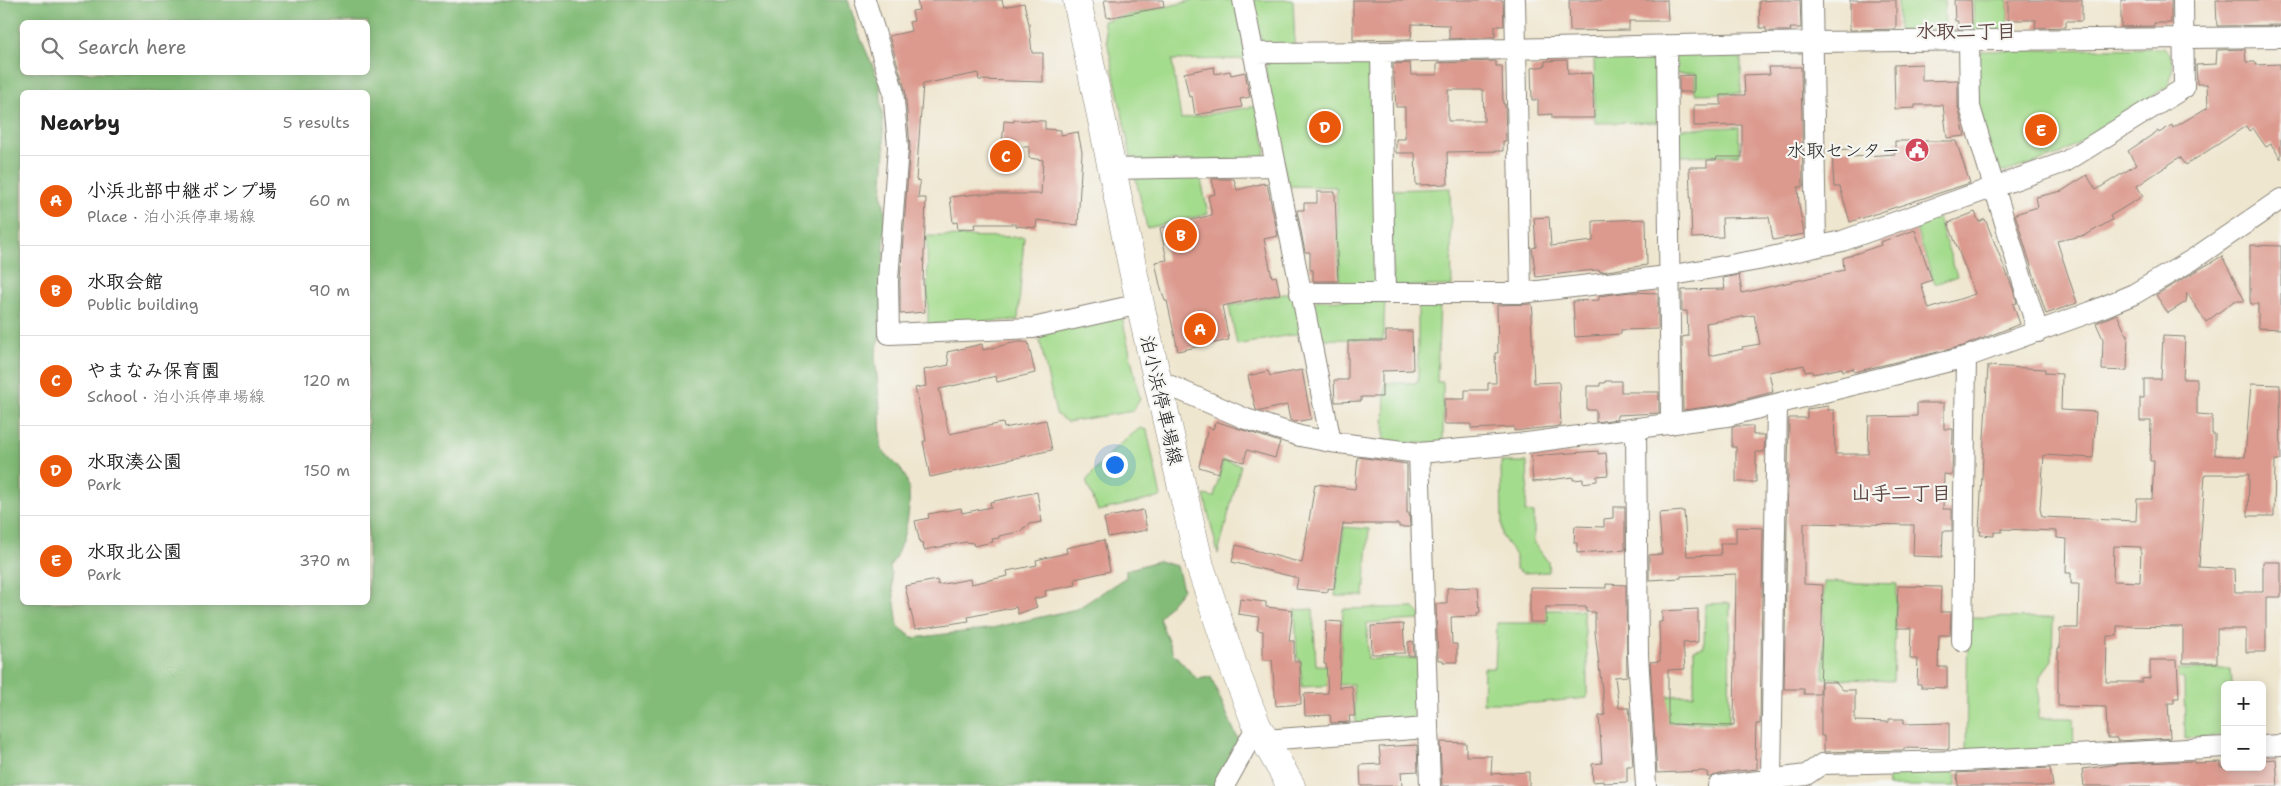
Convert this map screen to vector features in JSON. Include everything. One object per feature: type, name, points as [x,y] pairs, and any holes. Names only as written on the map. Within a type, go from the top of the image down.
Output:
[{"type":"main road","name":"泊小浜停車場線","points":[[1077,0],[1140,304],[1200,566],[1233,665],[1261,733],[1291,786]]},
{"type":"street","points":[[865,0],[892,90],[898,147],[888,280],[890,334],[1033,328],[1140,304]]},
{"type":"street","points":[[1243,0],[1331,442]]},
{"type":"street","points":[[1515,0],[1520,292]]},
{"type":"street","points":[[1812,0],[1816,247]]},
{"type":"street","points":[[1300,293],[1520,292],[1668,276],[1758,260],[1842,241],[2065,162],[2184,88],[2183,0]]},
{"type":"street","points":[[1254,53],[1381,52],[1812,42],[2281,37]]},
{"type":"street","points":[[1969,41],[1970,107],[2038,332]]},
{"type":"street","points":[[1667,45],[1671,424]]},
{"type":"street","points":[[1381,52],[1385,293]]},
{"type":"street","points":[[1111,170],[1276,166]]},
{"type":"street","points":[[1157,380],[1246,419],[1300,436],[1331,442],[1419,453],[1636,430],[1727,416],[1966,357],[2038,332],[2134,294],[2192,260],[2281,199]]},
{"type":"street","points":[[1962,641],[1966,357]]},
{"type":"street","points":[[1771,780],[1777,405]]},
{"type":"street","points":[[1636,430],[1638,655],[1646,786]]},
{"type":"street","points":[[1419,453],[1430,786]]},
{"type":"street","points":[[1224,786],[1261,733],[1427,728]]},
{"type":"street","points":[[2266,746],[2281,745]]},
{"type":"street","points":[[1718,786],[1806,775],[1822,764],[1963,761],[2221,747]]},
{"type":"green space","points":[[0,0],[848,0],[858,32],[880,83],[885,152],[882,196],[885,209],[882,328],[875,356],[880,408],[881,449],[903,472],[908,486],[909,497],[909,510],[904,535],[890,566],[898,626],[913,638],[987,629],[1077,609],[1126,577],[1126,570],[1158,561],[1177,566],[1183,589],[1159,618],[1173,653],[1197,679],[1211,677],[1239,742],[1214,786],[0,786]]},
{"type":"green space","points":[[1195,0],[1235,0],[1247,59],[1172,60],[1181,119],[1257,106],[1266,151],[1261,159],[1132,162],[1103,21]]},
{"type":"green space","points":[[1250,0],[1293,0],[1295,48],[1263,46]]},
{"type":"green space","points":[[1898,0],[1944,0],[1945,35],[1898,36]]},
{"type":"green space","points":[[1973,0],[2008,0],[2008,34],[1974,35]]},
{"type":"green space","points":[[2163,48],[2172,60],[2172,71],[2168,86],[2059,155],[2005,172],[1996,168],[1978,105],[1977,56],[1983,51]]},
{"type":"green space","points":[[1741,49],[1741,93],[1695,94],[1695,73],[1674,74],[1673,61],[1681,51]]},
{"type":"green space","points":[[1653,51],[1659,57],[1660,122],[1595,123],[1594,53]]},
{"type":"green space","points":[[1272,57],[1373,59],[1377,282],[1370,286],[1340,286],[1336,187],[1288,186],[1265,68]]},
{"type":"green space","points":[[1739,127],[1739,155],[1675,156],[1675,129]]},
{"type":"green space","points":[[1200,174],[1208,214],[1147,228],[1135,175]]},
{"type":"green space","points":[[1450,188],[1452,286],[1396,286],[1393,281],[1391,190]]},
{"type":"green space","points":[[1938,218],[1957,276],[1935,284],[1915,226]]},
{"type":"green space","points":[[927,236],[1024,237],[1018,320],[928,324]]},
{"type":"green space","points":[[1293,292],[1302,333],[1237,345],[1229,306]]},
{"type":"green space","points":[[1317,300],[1385,301],[1383,340],[1319,339],[1309,310]]},
{"type":"green space","points":[[1418,300],[1440,300],[1437,382],[1443,382],[1443,444],[1384,442],[1385,383],[1418,383]]},
{"type":"green space","points":[[1122,317],[1140,399],[1133,411],[1067,422],[1056,414],[1040,341],[1045,332]]},
{"type":"green space","points":[[1140,428],[1147,430],[1161,497],[1098,511],[1086,481],[1112,451]]},
{"type":"green space","points":[[1223,460],[1241,465],[1218,554],[1204,495],[1214,497]]},
{"type":"green space","points":[[1501,462],[1527,462],[1528,484],[1525,512],[1534,513],[1534,543],[1548,562],[1549,572],[1523,573],[1516,569],[1516,557],[1502,536]]},
{"type":"green space","points":[[1344,527],[1369,529],[1364,596],[1335,596]]},
{"type":"green space","points":[[1824,582],[1897,584],[1893,681],[1823,678]]},
{"type":"green space","points":[[1730,603],[1729,723],[1681,722],[1647,725],[1645,697],[1694,695],[1694,650],[1704,647],[1705,604]]},
{"type":"green space","points":[[1413,607],[1421,615],[1420,620],[1367,623],[1368,659],[1422,658],[1418,720],[1356,724],[1353,684],[1302,687],[1300,660],[1297,658],[1295,610],[1313,609],[1316,665],[1340,666],[1343,609]]},
{"type":"green space","points":[[1546,610],[1583,610],[1587,655],[1587,698],[1536,703],[1483,703],[1484,668],[1495,668],[1497,623],[1546,623]]},
{"type":"green space","points":[[1968,617],[2053,618],[2052,660],[2040,676],[2038,718],[2073,718],[2074,748],[1966,755]]},
{"type":"green space","points":[[2176,669],[2231,669],[2232,681],[2221,681],[2221,736],[2185,738],[2184,679],[2176,677]]},
{"type":"green space","points":[[1955,768],[1956,786],[1888,786],[1887,770]]},
{"type":"building","points":[[917,0],[1002,0],[1004,7],[1024,3],[1029,24],[1032,53],[1043,53],[1043,82],[979,80],[978,73],[923,84],[916,180],[920,181],[918,198],[926,198],[923,282],[925,312],[900,314],[900,280],[910,146],[905,89],[889,36],[911,31],[909,22],[914,21],[912,11],[919,10]]},
{"type":"building","points":[[1104,0],[1163,0],[1164,7],[1107,18]]},
{"type":"building","points":[[1353,0],[1503,0],[1504,26],[1495,26],[1495,37],[1449,39],[1449,25],[1412,24],[1411,39],[1353,40]]},
{"type":"building","points":[[1569,0],[1667,0],[1668,21],[1629,21],[1629,30],[1570,31]]},
{"type":"building","points":[[1800,0],[1801,28],[1790,28],[1791,31],[1766,31],[1766,28],[1760,28],[1759,1]]},
{"type":"building","points":[[1850,0],[1896,0],[1896,29],[1850,30]]},
{"type":"building","points":[[1954,0],[1971,0],[1972,28],[1958,29],[1958,21],[1955,21]]},
{"type":"building","points":[[2008,0],[2082,0],[2082,21],[2066,21],[2066,27],[2035,28],[2036,20],[2008,20]]},
{"type":"building","points":[[2121,0],[2171,0],[2171,23],[2154,23],[2154,26],[2121,27]]},
{"type":"building","points":[[2216,0],[2281,0],[2281,25],[2217,26]]},
{"type":"building","points":[[2245,49],[2246,62],[2256,62],[2256,65],[2280,64],[2281,159],[2271,144],[2266,147],[2253,128],[2249,131],[2246,126],[2186,165],[2180,157],[2137,186],[2143,196],[2110,216],[2112,220],[2086,235],[2057,241],[2077,303],[2046,314],[2015,214],[2038,207],[2036,197],[2062,191],[2087,175],[2096,190],[2136,165],[2128,151],[2158,131],[2159,133],[2172,125],[2173,128],[2208,107],[2207,84],[2197,84],[2196,65],[2216,64],[2217,50]]},
{"type":"building","points":[[1567,60],[1568,74],[1592,73],[1594,118],[1552,118],[1552,114],[1538,115],[1538,100],[1532,100],[1531,68],[1545,66],[1545,61]]},
{"type":"building","points":[[1496,61],[1496,66],[1502,66],[1506,141],[1503,141],[1503,151],[1447,152],[1448,184],[1416,185],[1415,153],[1396,153],[1396,139],[1405,139],[1405,107],[1396,107],[1393,64],[1410,63],[1411,75],[1437,75],[1437,63]],"holes":[[[1448,90],[1483,90],[1484,121],[1448,121]]]},
{"type":"building","points":[[1922,64],[1922,81],[1958,80],[1958,107],[1965,136],[1947,138],[1943,105],[1915,105],[1915,108],[1895,109],[1894,65]]},
{"type":"building","points":[[1214,67],[1215,74],[1230,71],[1231,75],[1245,72],[1250,97],[1240,99],[1242,107],[1195,115],[1192,96],[1189,97],[1184,73]]},
{"type":"building","points":[[1769,67],[1801,67],[1803,187],[1798,187],[1804,234],[1773,240],[1769,217],[1722,218],[1723,237],[1692,238],[1689,167],[1707,167],[1707,160],[1716,160],[1717,157],[1742,157],[1742,125],[1694,126],[1694,105],[1721,105],[1721,95],[1745,95],[1744,75],[1770,74]]},
{"type":"building","points":[[1694,75],[1694,92],[1679,92],[1679,76]]},
{"type":"building","points":[[1014,120],[1045,121],[1045,129],[1061,130],[1061,135],[1078,132],[1082,152],[1078,225],[1037,220],[1036,228],[1016,226],[1016,224],[974,224],[975,228],[958,230],[957,222],[953,223],[950,197],[978,194],[1041,194],[1043,160],[1029,158],[1029,147],[1002,146],[1004,121],[1014,122]]},
{"type":"building","points":[[1895,141],[1956,141],[1970,183],[1850,222],[1840,187],[1834,187],[1832,150],[1852,149],[1852,157],[1895,154]]},
{"type":"building","points":[[1212,179],[1234,179],[1237,190],[1264,183],[1264,185],[1267,184],[1278,236],[1264,239],[1272,277],[1276,276],[1280,294],[1222,306],[1229,340],[1178,351],[1167,301],[1165,301],[1160,285],[1155,262],[1167,260],[1160,228],[1212,215],[1208,196],[1215,194]]},
{"type":"building","points":[[1317,192],[1335,192],[1338,281],[1313,281],[1313,270],[1310,270],[1310,252],[1305,252],[1297,210],[1304,210],[1304,203],[1317,203]]},
{"type":"building","points":[[1975,212],[1979,222],[1985,219],[2013,289],[2017,303],[2013,304],[2020,324],[1963,346],[1854,372],[1853,368],[1843,371],[1842,368],[1813,374],[1812,371],[1805,372],[1804,365],[1769,372],[1773,392],[1723,405],[1683,410],[1682,337],[1688,336],[1687,311],[1682,311],[1682,290],[1725,289],[1723,278],[1739,275],[1742,293],[1844,270],[1843,258],[1881,245],[1880,242],[1915,230],[1932,280],[1921,284],[1929,309],[1975,294],[1948,223]],"holes":[[[1754,315],[1760,344],[1709,356],[1706,323]]]},
{"type":"building","points":[[1549,217],[1551,246],[1593,241],[1593,221],[1646,219],[1647,265],[1600,272],[1600,270],[1584,271],[1536,277],[1532,248],[1536,247],[1534,218]]},
{"type":"building","points":[[2250,245],[2281,246],[2281,329],[2258,328],[2258,304],[2251,304],[2250,301]]},
{"type":"building","points":[[2222,256],[2245,301],[2234,301],[2206,322],[2187,293],[2186,302],[2168,313],[2156,295]]},
{"type":"building","points":[[1630,292],[1658,293],[1658,329],[1621,330],[1621,334],[1575,337],[1573,301],[1599,300],[1599,296]]},
{"type":"building","points":[[1532,304],[1534,383],[1559,382],[1561,426],[1514,431],[1514,427],[1471,429],[1471,424],[1444,424],[1444,399],[1465,399],[1465,390],[1488,390],[1488,383],[1496,383],[1495,353],[1498,353],[1497,305]]},
{"type":"building","points":[[2117,314],[2126,334],[2128,334],[2127,371],[2102,370],[2103,339],[2096,323]]},
{"type":"building","points":[[1386,331],[1412,331],[1413,370],[1382,371],[1382,397],[1361,397],[1361,401],[1335,402],[1334,380],[1348,380],[1348,341],[1386,341]]},
{"type":"building","points":[[2163,336],[2185,337],[2183,379],[2197,379],[2197,414],[2212,415],[2212,434],[2215,434],[2215,455],[2245,457],[2251,384],[2280,385],[2281,460],[2275,460],[2274,516],[2248,516],[2249,474],[2205,474],[2199,567],[2234,569],[2235,592],[2263,592],[2263,562],[2281,562],[2281,597],[2266,597],[2266,652],[2246,652],[2246,629],[2217,629],[2217,663],[2183,663],[2183,627],[2117,626],[2117,636],[2107,636],[2106,682],[2142,682],[2142,679],[2150,678],[2150,660],[2177,660],[2179,698],[2174,698],[2174,703],[2168,703],[2170,738],[2117,741],[2117,738],[2107,738],[2106,707],[2058,706],[2060,628],[2078,628],[2079,584],[2071,584],[2071,573],[2066,573],[2067,539],[2057,538],[2057,531],[2002,529],[2002,532],[1994,532],[1994,536],[1980,535],[1988,366],[2045,369],[2045,373],[2062,374],[2061,410],[2096,412],[2093,458],[2044,455],[2040,509],[2042,517],[2136,521],[2137,499],[2152,499],[2154,461],[2150,461],[2151,421],[2140,421],[2140,398],[2144,398],[2144,379],[2161,379]],"holes":[[[2114,546],[2141,547],[2140,582],[2113,581]]]},
{"type":"building","points":[[1017,342],[1028,342],[1035,373],[997,382],[996,376],[939,389],[949,434],[1003,423],[1004,428],[1046,420],[1052,450],[930,477],[923,441],[926,441],[924,428],[915,388],[926,386],[924,370],[949,365],[947,352],[982,344],[983,350]]},
{"type":"building","points":[[1302,370],[1311,419],[1295,422],[1290,420],[1287,405],[1261,411],[1256,410],[1248,376],[1268,371],[1270,376]]},
{"type":"building","points":[[1605,381],[1621,381],[1621,392],[1659,392],[1659,413],[1617,415],[1617,419],[1596,422],[1596,410],[1587,410],[1587,386],[1600,386],[1600,383],[1605,383]]},
{"type":"building","points":[[1917,403],[1944,403],[1944,429],[1953,429],[1952,475],[1944,474],[1943,509],[1952,509],[1952,531],[1943,531],[1942,557],[1913,556],[1914,525],[1804,523],[1804,584],[1823,585],[1820,694],[1804,694],[1804,689],[1784,689],[1789,418],[1807,418],[1807,409],[1828,406],[1828,410],[1834,410],[1835,454],[1868,454],[1869,417],[1917,416]]},
{"type":"building","points":[[1218,422],[1280,442],[1275,458],[1247,450],[1244,462],[1223,457],[1219,473],[1199,467],[1208,427],[1213,429],[1215,423]]},
{"type":"building","points":[[1753,426],[1753,435],[1765,435],[1764,452],[1756,452],[1756,482],[1736,482],[1736,447],[1732,447],[1732,427]]},
{"type":"building","points":[[1598,451],[1598,454],[1606,453],[1608,475],[1597,476],[1597,481],[1583,483],[1583,479],[1573,480],[1573,477],[1533,482],[1531,456]]},
{"type":"building","points":[[1358,457],[1407,464],[1407,513],[1409,513],[1410,527],[1399,527],[1399,524],[1343,524],[1334,589],[1328,588],[1328,592],[1296,589],[1298,578],[1232,562],[1236,545],[1302,563],[1315,484],[1355,489]]},
{"type":"building","points":[[1037,492],[1042,522],[1029,524],[1029,526],[1023,528],[1023,531],[999,536],[999,538],[992,539],[993,542],[974,546],[973,543],[966,542],[924,550],[923,542],[920,543],[915,521],[929,518],[928,514],[961,508],[962,513],[991,507],[990,502]]},
{"type":"building","points":[[1613,507],[1625,507],[1625,550],[1577,553],[1577,543],[1574,543],[1575,526],[1604,527],[1604,519],[1613,518]]},
{"type":"building","points":[[1143,510],[1147,530],[1108,537],[1104,518]]},
{"type":"building","points":[[1684,511],[1687,556],[1721,555],[1720,543],[1736,543],[1736,527],[1763,528],[1760,724],[1756,724],[1755,759],[1757,759],[1757,769],[1728,772],[1710,777],[1707,777],[1708,773],[1703,771],[1657,773],[1650,662],[1660,661],[1659,622],[1662,622],[1662,611],[1698,609],[1698,642],[1683,643],[1685,669],[1668,670],[1668,724],[1734,726],[1736,574],[1681,576],[1681,578],[1649,580],[1649,555],[1662,554],[1659,513]]},
{"type":"building","points":[[1104,540],[1110,571],[1075,579],[1076,585],[1045,591],[1046,596],[1034,599],[1037,607],[1018,614],[1016,607],[968,617],[969,621],[915,629],[905,586],[937,580],[938,585],[970,579],[971,584],[1008,576],[1007,571],[1037,565],[1036,560],[1067,553],[1066,548]]},
{"type":"building","points":[[1606,584],[1626,585],[1627,676],[1615,677],[1619,708],[1629,708],[1633,766],[1627,766],[1627,782],[1593,782],[1592,764],[1602,763],[1599,716],[1605,715],[1595,632],[1595,612],[1586,612],[1586,607],[1546,607],[1546,622],[1530,622],[1530,587],[1606,588]]},
{"type":"building","points":[[1898,586],[1941,587],[1940,612],[1951,612],[1950,635],[1939,635],[1938,667],[1947,667],[1947,688],[1921,687],[1921,684],[1917,684],[1918,659],[1910,659],[1911,628],[1896,628]]},
{"type":"building","points":[[1478,587],[1480,612],[1477,613],[1477,616],[1451,617],[1452,644],[1457,644],[1457,662],[1438,660],[1436,604],[1447,604],[1447,588]]},
{"type":"building","points":[[1240,599],[1266,602],[1266,607],[1293,610],[1289,641],[1294,641],[1294,661],[1300,661],[1301,704],[1276,706],[1272,660],[1263,660],[1263,631],[1257,630],[1259,617],[1238,614]]},
{"type":"building","points":[[1326,621],[1342,622],[1339,687],[1352,686],[1355,716],[1349,716],[1350,722],[1331,723],[1330,715],[1305,716],[1304,694],[1328,693],[1326,664],[1324,664]]},
{"type":"building","points":[[1403,624],[1405,653],[1372,654],[1371,626]]},
{"type":"building","points":[[1413,641],[1414,656],[1408,656],[1408,642]]},
{"type":"building","points":[[1821,682],[1836,682],[1843,690],[1855,690],[1855,721],[1889,722],[1889,719],[1904,719],[1904,724],[1949,723],[1949,749],[1904,748],[1904,750],[1824,752],[1824,736],[1821,736]]},
{"type":"building","points":[[1440,742],[1466,743],[1466,756],[1492,756],[1491,774],[1529,772],[1529,786],[1442,786]]},
{"type":"building","points":[[1417,745],[1418,771],[1401,772],[1402,786],[1361,786],[1360,765],[1381,764],[1379,747]]},
{"type":"building","points":[[2276,759],[2278,786],[2084,786],[2082,769],[2120,764],[2194,761],[2194,763],[2221,762],[2221,771],[2266,771],[2266,760]]},
{"type":"building","points":[[2050,768],[2053,786],[1958,786],[1957,773]]},
{"type":"place","name":"水取湊公園","points":[[1325,127]]},
{"type":"place","name":"水取北公園","points":[[2041,130]]},
{"type":"place","name":"水取センター","points":[[1917,150]]},
{"type":"place","name":"やまなみ保育園","points":[[1006,156]]},
{"type":"place","name":"水取会館","points":[[1181,235]]},
{"type":"place","name":"小浜北部中継ポンプ場","points":[[1200,329]]},
{"type":"district","name":"水取二丁目","points":[[1966,31]]},
{"type":"district","name":"山手二丁目","points":[[1901,493]]}]
